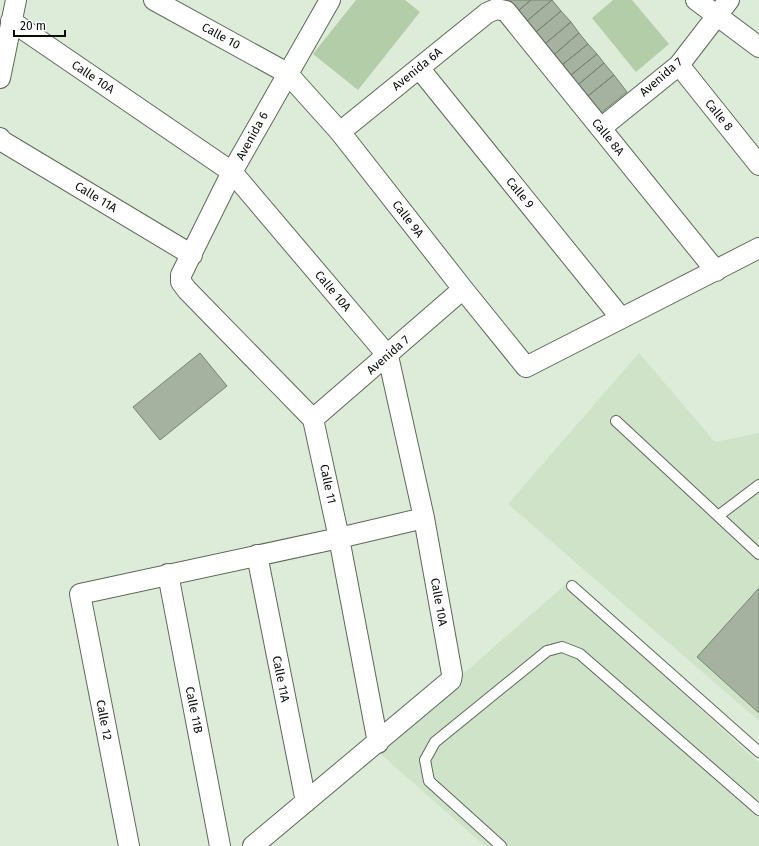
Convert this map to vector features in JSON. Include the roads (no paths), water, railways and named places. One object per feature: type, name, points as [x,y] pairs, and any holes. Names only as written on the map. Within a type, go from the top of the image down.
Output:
[{"type":"street","points":[[0,78],[16,0]]},
{"type":"street","name":"Calle 10","points":[[154,0],[287,73]]},
{"type":"street","name":"Avenida 6","points":[[313,419],[187,290],[181,282],[181,275],[232,172],[287,73],[330,0]]},
{"type":"street","points":[[696,0],[716,17],[759,47]]},
{"type":"street","name":"Avenida 7","points":[[601,128],[678,65],[729,0]]},
{"type":"street","name":"Avenida 6A","points":[[340,132],[487,13],[496,9]]},
{"type":"street","name":"Calle 8A","points":[[496,9],[506,11],[716,270]]},
{"type":"street","name":"Calle 10A","points":[[11,21],[232,172],[388,356],[424,518],[452,674],[451,680],[446,686],[378,743]]},
{"type":"street","name":"Calle 8","points":[[678,65],[759,165]]},
{"type":"street","name":"Calle 9","points":[[419,68],[621,318]]},
{"type":"street","name":"Calle 9A","points":[[287,73],[340,132],[526,367],[621,318]]},
{"type":"street","name":"Calle 11A","points":[[0,138],[192,255]]},
{"type":"street","points":[[621,318],[759,248]]},
{"type":"street","name":"Avenida 7","points":[[313,419],[388,356],[463,289]]},
{"type":"street","name":"Calle 11","points":[[313,419],[339,538],[378,743]]},
{"type":"street","points":[[168,574],[339,538],[424,518]]},
{"type":"street","name":"Calle 11A","points":[[257,555],[306,802]]},
{"type":"street","name":"Calle 12","points":[[129,846],[80,594],[168,574]]},
{"type":"street","name":"Calle 11B","points":[[168,574],[220,846]]},
{"type":"street","points":[[253,846],[378,743]]},
{"type":"lane","points":[[616,421],[759,554]]},
{"type":"lane","points":[[718,516],[759,485]]},
{"type":"lane","points":[[572,586],[759,752]]},
{"type":"lane","points":[[501,846],[430,781],[425,760],[435,742],[547,651],[562,647],[580,654],[759,810]]}]
